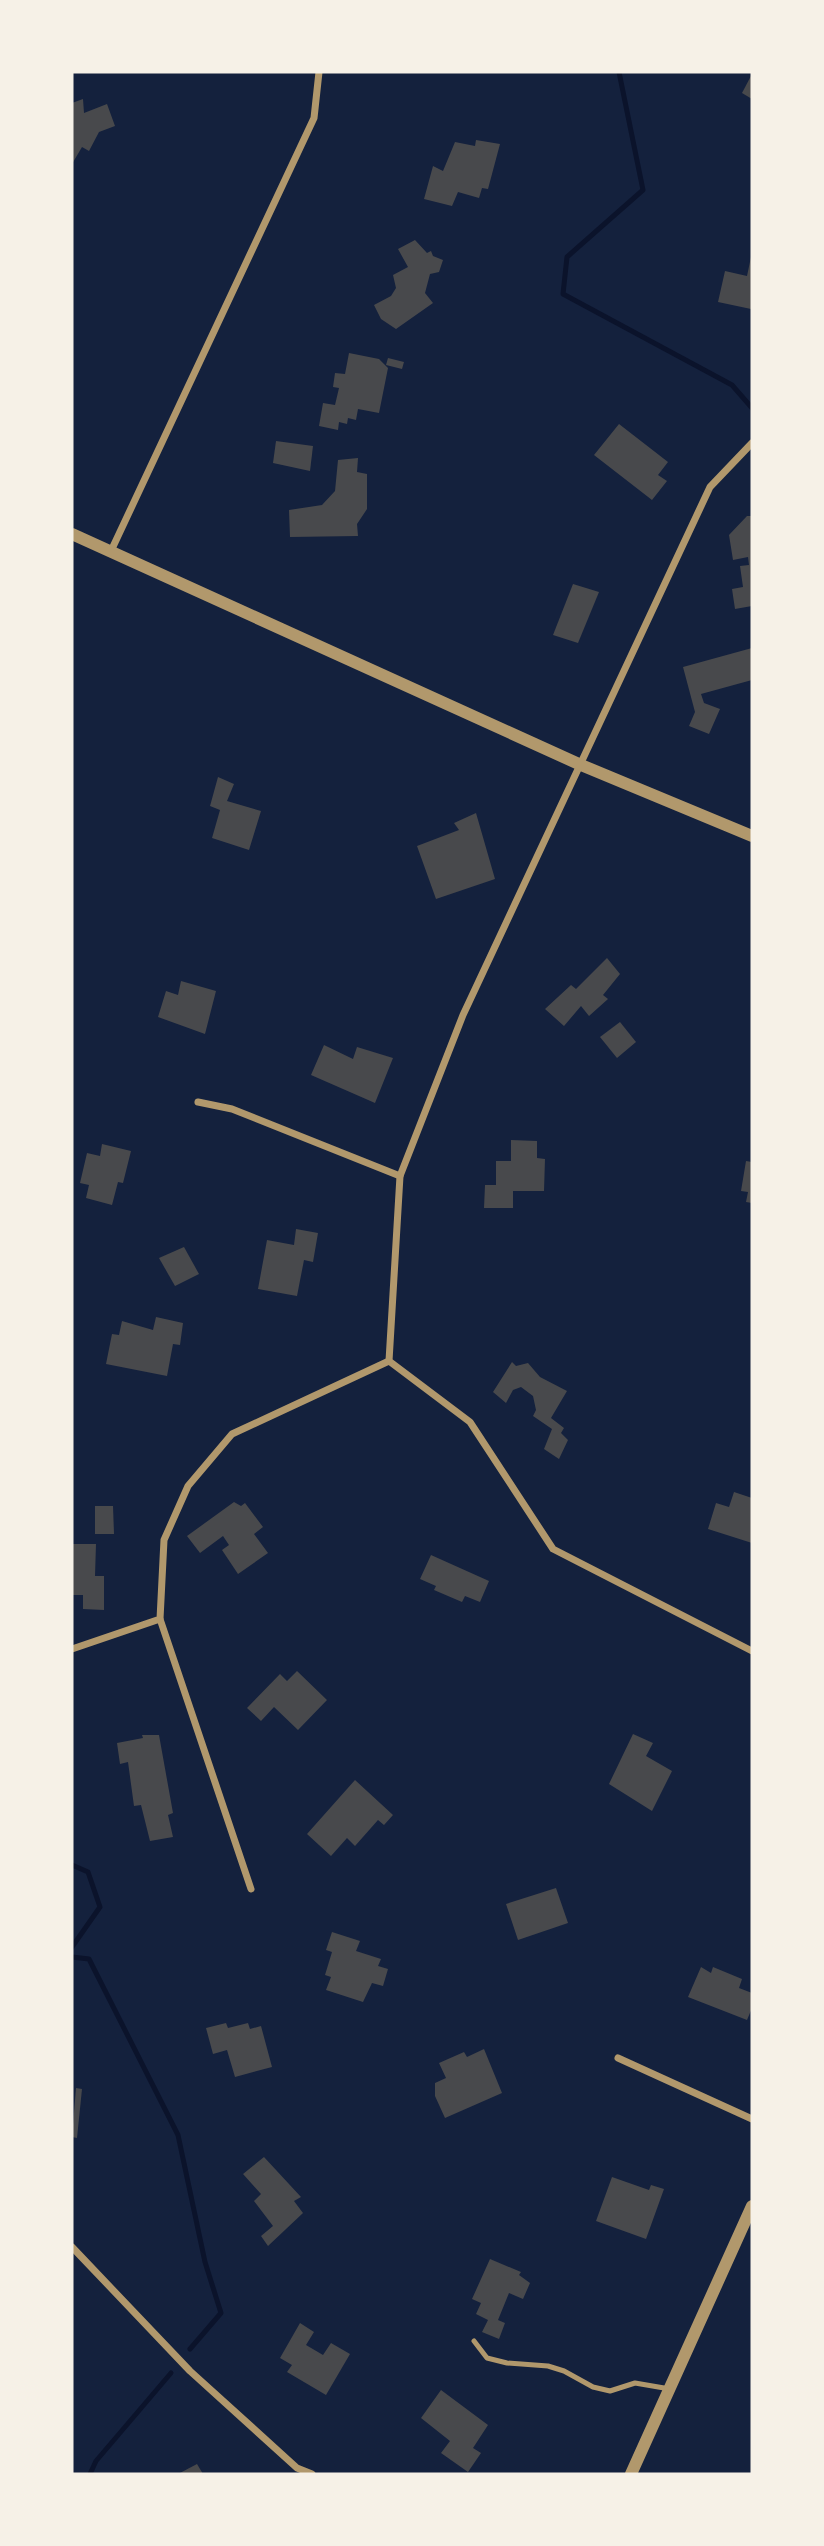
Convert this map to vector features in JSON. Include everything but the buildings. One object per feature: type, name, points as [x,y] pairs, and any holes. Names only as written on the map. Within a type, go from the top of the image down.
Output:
[{"type":"street","points":[[111,551],[314,118],[319,72]]},
{"type":"street","points":[[389,1361],[400,1176],[463,1015],[709,487],[752,443]]},
{"type":"street","points":[[72,534],[581,765],[752,836]]},
{"type":"street","points":[[198,1102],[232,1109],[400,1176]]},
{"type":"street","points":[[251,1889],[160,1619],[164,1540],[188,1486],[232,1434],[389,1361]]},
{"type":"street","points":[[389,1361],[470,1422],[553,1549],[752,1651]]},
{"type":"street","points":[[72,1649],[160,1619]]},
{"type":"street","points":[[618,2058],[752,2119]]},
{"type":"street","points":[[631,2474],[752,2206]]},
{"type":"street","points":[[72,2247],[190,2371],[295,2471],[312,2474]]},
{"type":"lane","points":[[474,2341],[487,2358],[507,2364],[548,2366],[564,2371],[593,2387],[610,2391],[635,2383],[670,2389]]},
{"type":"waterway","points":[[619,72],[643,190],[567,257],[563,294],[732,385],[752,408]]},
{"type":"waterway","points":[[72,1865],[88,1872],[100,1907],[72,1947]]},
{"type":"waterway","points":[[72,1957],[89,1959],[178,2135],[205,2262],[221,2313],[190,2349]]},
{"type":"waterway","points":[[90,2474],[96,2461],[171,2373]]}]
